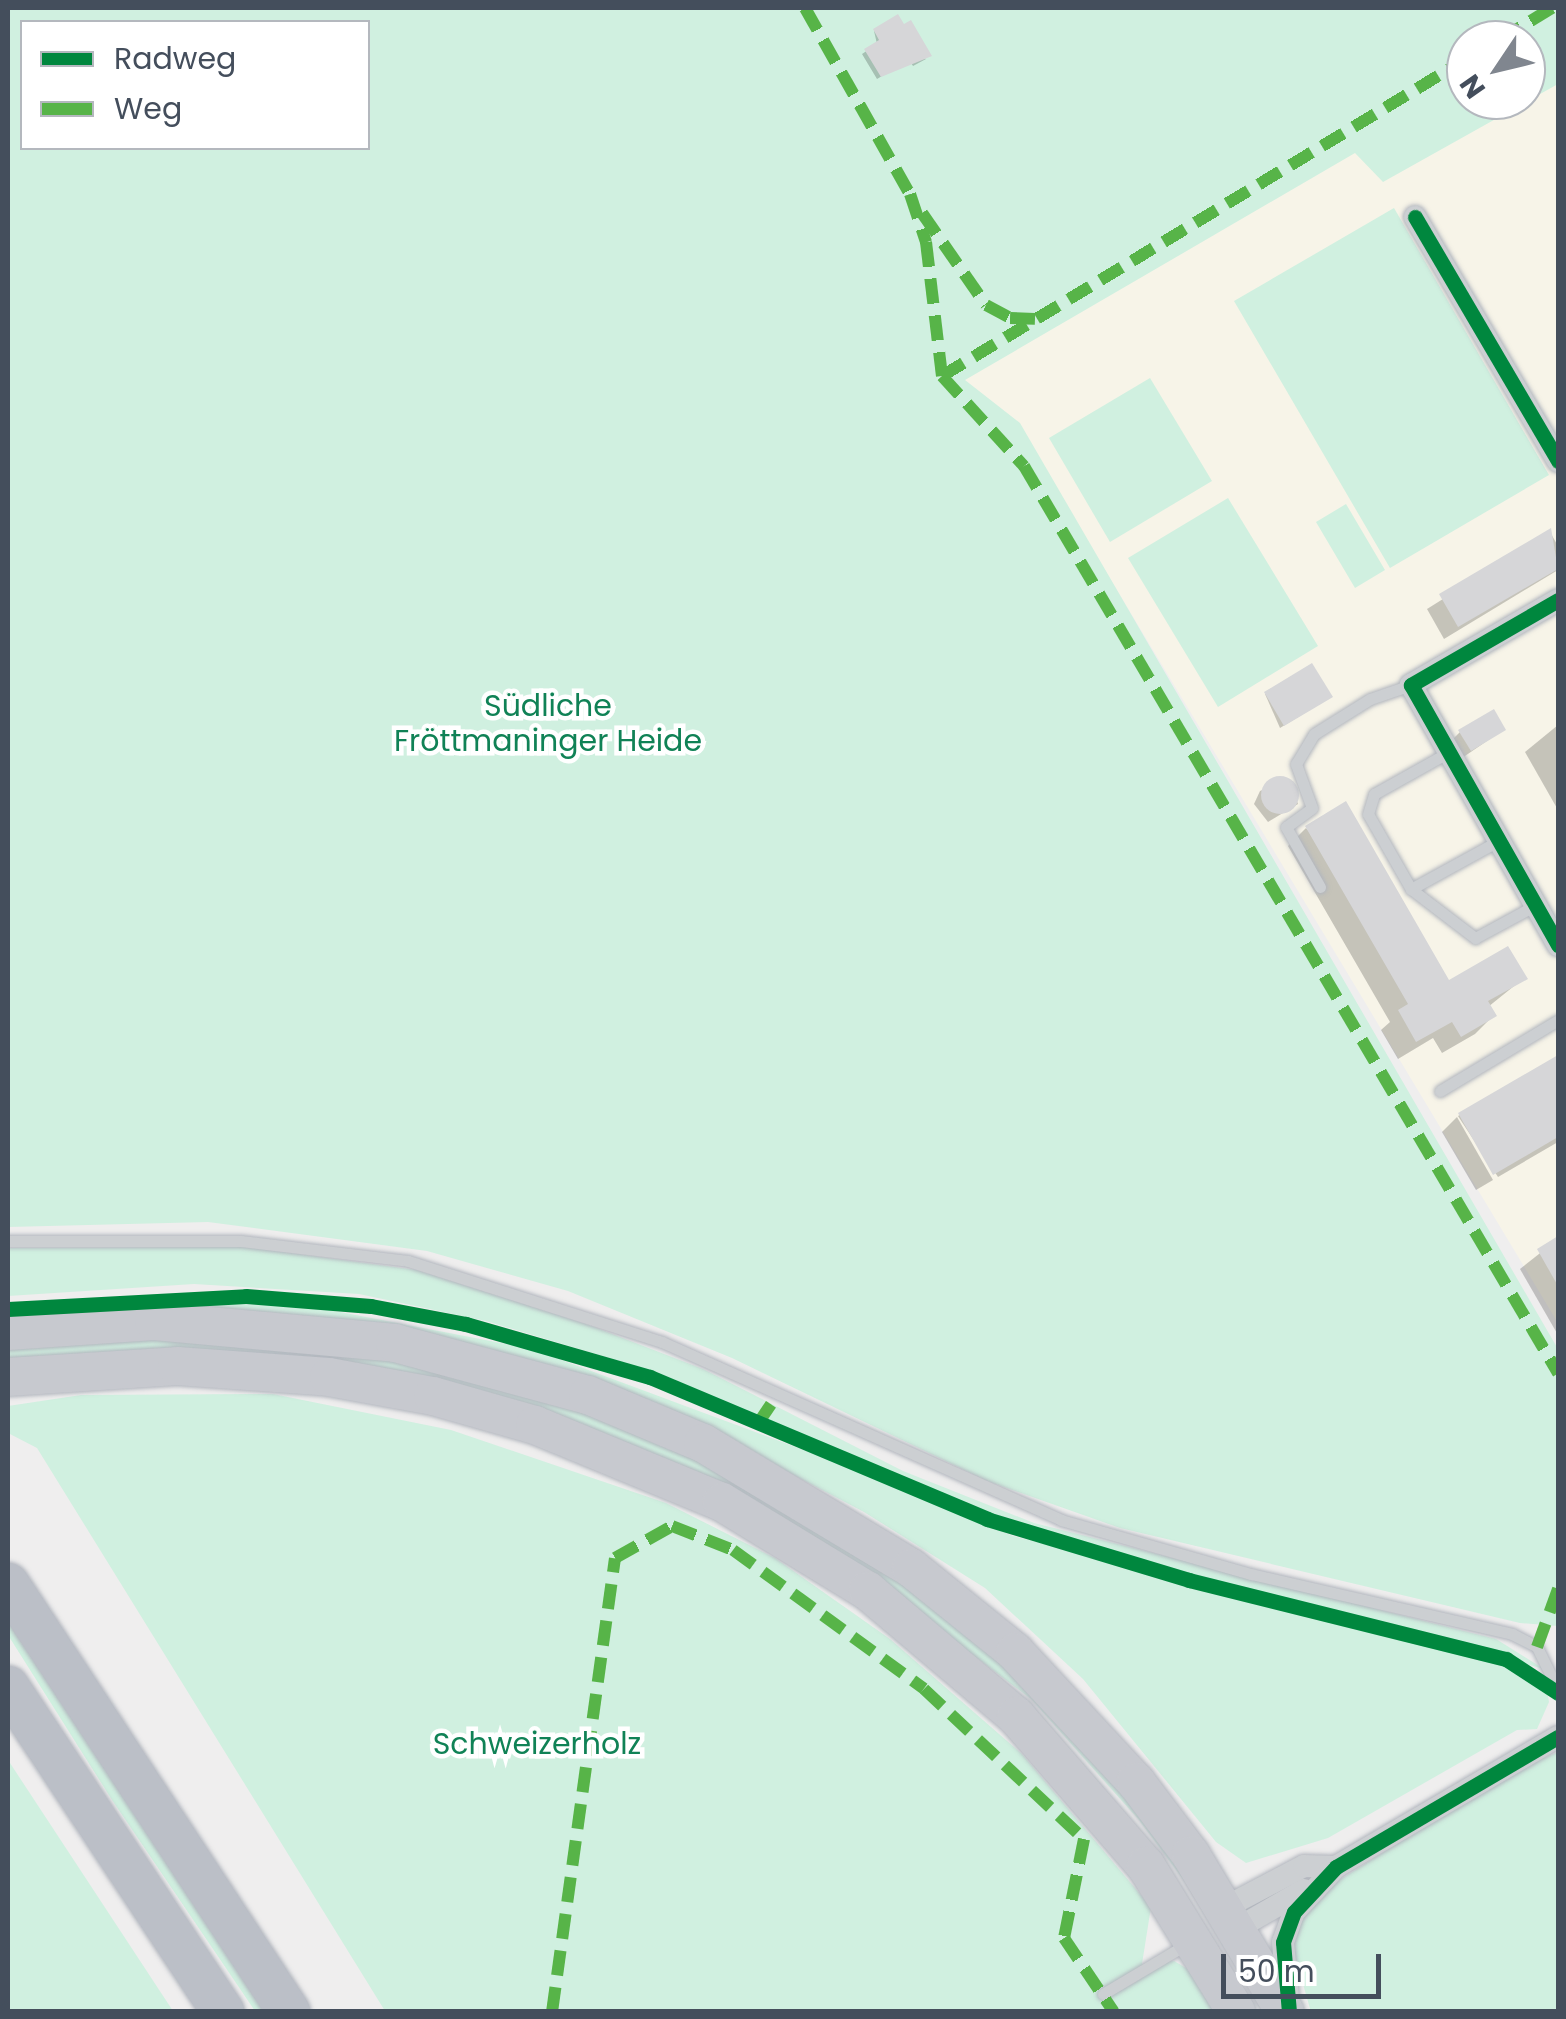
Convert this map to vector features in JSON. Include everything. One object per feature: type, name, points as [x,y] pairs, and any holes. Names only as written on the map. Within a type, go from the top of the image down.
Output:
[{"type":"highway","points":[[8,1584],[290,2012]]},
{"type":"highway","points":[[8,1687],[223,2012]]},
{"type":"main road","points":[[8,1331],[154,1321],[272,1327],[395,1343],[588,1395],[704,1443],[911,1568],[1014,1652],[1136,1782],[1232,1917],[1287,2012]]},
{"type":"main road","points":[[8,1377],[177,1366],[329,1377],[433,1396],[535,1425],[694,1489],[868,1591],[950,1656],[1083,1786],[1196,1940],[1236,2012]]},
{"type":"main road","points":[[1196,1940],[1232,1917]]},
{"type":"street","points":[[1415,217],[1558,461]]},
{"type":"street","points":[[1556,609],[1411,685],[1558,945]]},
{"type":"street","points":[[1232,1917],[1336,1867],[1558,1736]]},
{"type":"street","points":[[1287,2012],[1283,1942],[1294,1912],[1336,1867]]},
{"type":"lane","points":[[1320,887],[1286,827],[1312,808],[1296,764],[1314,734],[1370,698],[1411,685]]},
{"type":"lane","points":[[1448,752],[1374,794],[1368,814],[1412,889],[1475,938],[1536,905]]},
{"type":"lane","points":[[1412,889],[1500,840]]},
{"type":"lane","points":[[1440,1091],[1558,1020]]},
{"type":"lane","points":[[8,1241],[241,1240],[408,1261],[662,1342],[966,1484],[1061,1520],[1251,1574],[1512,1634],[1538,1647],[1556,1686]]},
{"type":"lane","points":[[1104,1994],[1196,1940]]},
{"type":"shaded area","points":[[1558,25],[1558,1323],[1014,419],[963,379],[1446,92],[1446,120],[1546,120],[1546,53]]},
{"type":"green space","name":"Südliche Fröttmaninger Heide","points":[[8,8],[1558,8],[1558,84],[1546,91],[1546,20],[1446,20],[1446,120],[1494,120],[1383,182],[1355,153],[965,380],[1020,423],[1558,1349],[1558,1626],[1520,1623],[1120,1528],[987,1481],[732,1358],[568,1291],[427,1251],[208,1222],[8,1227]]},
{"type":"green space","points":[[1394,208],[1549,475],[1390,568],[1234,301]]},
{"type":"green space","points":[[1150,378],[1212,481],[1110,542],[1049,438]]},
{"type":"green space","points":[[1228,498],[1318,646],[1218,707],[1128,558]]},
{"type":"green space","points":[[1346,504],[1385,570],[1355,588],[1316,522]]},
{"type":"green space","points":[[247,1247],[417,1270],[589,1325],[703,1369],[903,1471],[1034,1523],[1496,1639],[1544,1669],[1006,1524],[659,1373],[486,1321],[359,1294],[194,1284],[8,1296],[8,1248]]},
{"type":"green space","points":[[163,1302],[309,1306],[532,1349],[852,1468],[1013,1536],[1504,1661],[1546,1685],[1549,1702],[1537,1729],[1517,1730],[1328,1838],[1246,1863],[1216,1842],[1083,1679],[985,1588],[864,1512],[700,1426],[401,1330],[269,1312],[8,1314]]},
{"type":"green space","points":[[100,1340],[231,1340],[422,1364],[618,1423],[719,1469],[892,1572],[1008,1669],[1074,1734],[1191,1881],[1185,1882],[1139,1820],[1031,1699],[944,1633],[479,1395],[8,1364],[8,1349]]},
{"type":"green space","name":"Schweizerholz","points":[[273,1394],[451,1430],[666,1503],[775,1558],[890,1639],[1022,1754],[1151,1907],[1142,1964],[1174,1961],[1193,1972],[1221,2011],[385,2011],[37,1448],[8,1433],[8,1406],[81,1395]]},
{"type":"green space","points":[[8,1615],[269,2011],[255,2011],[112,1800],[8,1635]]},
{"type":"green space","points":[[1558,1752],[1558,2011],[1311,2012],[1293,1949],[1299,1922],[1330,1886],[1506,1775]]},
{"type":"green space","points":[[8,1760],[173,2011],[8,2011]]},
{"type":"building","points":[[898,14],[904,24],[911,20],[932,56],[881,77],[864,49],[879,40],[873,29]]},
{"type":"building","points":[[1551,528],[1558,569],[1458,627],[1439,594]]},
{"type":"building","points":[[1312,663],[1333,697],[1284,726],[1264,692]]},
{"type":"building","points":[[1494,709],[1506,730],[1471,751],[1458,730]]},
{"type":"building","points":[[1280,776],[1294,781],[1299,795],[1294,809],[1280,814],[1266,809],[1261,795],[1266,781]]},
{"type":"building","points":[[1346,801],[1449,980],[1508,946],[1528,979],[1488,1001],[1497,1016],[1461,1037],[1452,1022],[1416,1042],[1398,1010],[1408,1004],[1305,826]]},
{"type":"building","points":[[1558,1055],[1558,1137],[1493,1175],[1458,1113]]},
{"type":"building","points":[[1558,1236],[1558,1286],[1537,1249]]},
{"type":"marked path","points":[[805,8],[910,194],[926,242],[942,376],[1024,466],[1558,1373]]},
{"type":"marked path","points":[[1532,20],[1552,8]]},
{"type":"marked path","points":[[942,376],[1446,71]]},
{"type":"marked path","points":[[922,213],[986,305],[1010,318],[1035,319]]},
{"type":"marked path","points":[[757,1425],[777,1395]]},
{"type":"marked path","points":[[552,2012],[615,1558],[672,1526],[733,1550],[924,1689],[1084,1839],[1064,1938],[1114,2012]]},
{"type":"marked path","points":[[1537,1647],[1558,1589]]},
{"type":"cycle path","points":[[1415,217],[1558,461]]},
{"type":"cycle path","points":[[1558,600],[1411,685],[1558,945]]},
{"type":"cycle path","points":[[8,1309],[246,1296],[371,1306],[466,1324],[650,1377],[987,1519],[1189,1580],[1506,1659],[1558,1693]]},
{"type":"cycle path","points":[[1289,2012],[1283,1942],[1294,1912],[1336,1867],[1558,1737]]}]
